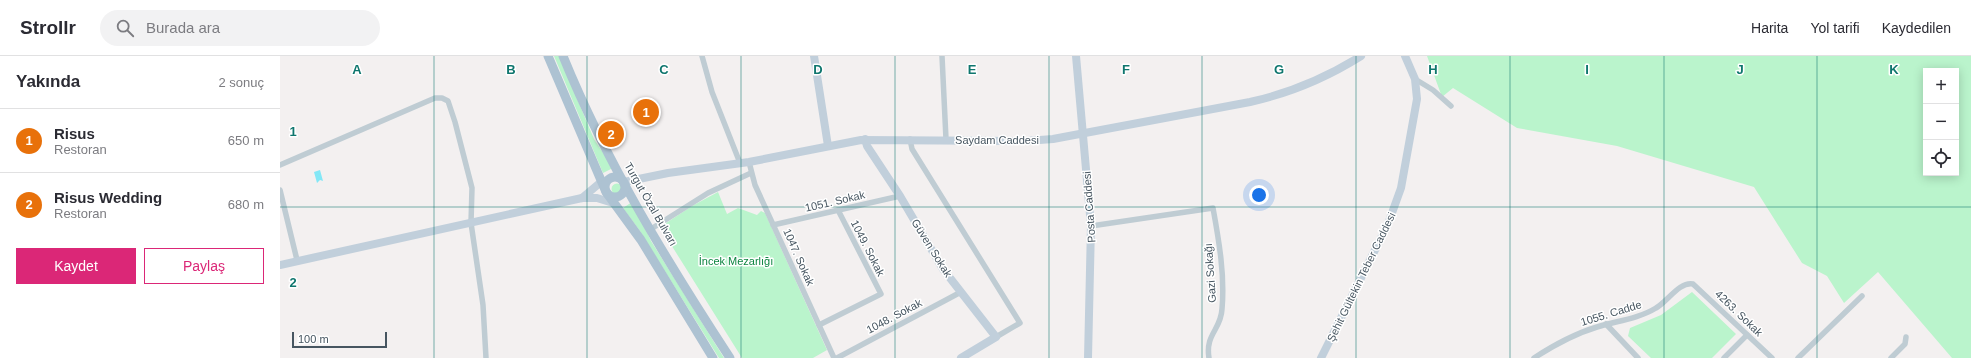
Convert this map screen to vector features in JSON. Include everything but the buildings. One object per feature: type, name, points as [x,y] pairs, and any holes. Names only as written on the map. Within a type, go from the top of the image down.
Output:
[{"type":"main road","points":[[548,56],[606,192],[641,240],[713,358]]},
{"type":"main road","name":"Turgut Özal Bulvarı","points":[[563,56],[596,131],[624,182],[730,358]]},
{"type":"main road","points":[[616,177],[624,182],[625,191],[621,196],[611,197],[606,192],[605,185],[609,179],[616,177]]},
{"type":"street","points":[[702,56],[714,98],[740,163]]},
{"type":"street","points":[[814,56],[828,146]]},
{"type":"street","points":[[942,56],[946,139]]},
{"type":"street","name":"Posta Caddesi","points":[[1076,56],[1091,226],[1088,358]]},
{"type":"street","name":"Saydam Caddesi","points":[[624,182],[668,173],[749,162],[865,139],[1040,140],[1083,133],[1243,104],[1279,95],[1317,80],[1361,56]]},
{"type":"street","name":"Şehit Gültekin Teber Caddesi","points":[[1321,358],[1375,251],[1394,207],[1407,160],[1417,99],[1415,79],[1405,56]]},
{"type":"street","points":[[1415,79],[1433,90],[1451,106]]},
{"type":"street","points":[[280,165],[434,98],[442,98],[448,101],[469,171],[472,196],[471,224],[483,305],[486,358]]},
{"type":"street","name":"Güven Sokak","points":[[865,139],[943,269],[996,337]]},
{"type":"street","points":[[910,139],[912,149],[1020,322],[961,358]]},
{"type":"street","name":"1047. Sokak","points":[[749,162],[751,173],[773,225],[819,325],[836,358]]},
{"type":"street","points":[[651,229],[708,193],[751,173]]},
{"type":"street","points":[[582,198],[601,182]]},
{"type":"street","points":[[280,190],[297,260]]},
{"type":"street","name":"1051. Sokak","points":[[773,225],[900,196]]},
{"type":"street","points":[[280,265],[297,260],[471,224],[582,198],[597,198],[613,203]]},
{"type":"street","name":"Gazi Sokağı","points":[[1091,226],[1213,208],[1221,257],[1223,302],[1220,322],[1208,341],[1209,358]]},
{"type":"street","name":"1049. Sokak","points":[[819,325],[881,294],[838,210]]},
{"type":"street","name":"1055. Cadde","points":[[1534,358],[1573,336],[1606,324],[1648,312],[1666,301],[1681,287],[1691,283]]},
{"type":"street","name":"4263. Sokak","points":[[1691,283],[1772,358]]},
{"type":"street","name":"1048. Sokak","points":[[836,358],[961,292]]},
{"type":"street","points":[[1798,358],[1862,296]]},
{"type":"street","points":[[1606,324],[1638,358]]},
{"type":"street","points":[[1724,358],[1747,335]]},
{"type":"street","points":[[1891,358],[1905,344],[1906,337]]},
{"type":"green space","points":[[554,56],[559,56],[594,139],[613,168],[603,173]]},
{"type":"green space","points":[[1427,56],[1971,56],[1971,358],[1952,358],[1878,272],[1844,303],[1827,276],[1802,263],[1754,187],[1617,146],[1517,128],[1453,88],[1442,97]]},
{"type":"green space","points":[[615,184],[619,184],[621,185],[621,193],[615,194],[612,191],[612,187]]},
{"type":"green space","name":"İncek Mezarlığı","points":[[718,192],[727,214],[738,208],[757,215],[761,211],[765,213],[827,350],[813,358],[742,358],[660,227],[692,206]]},
{"type":"green space","points":[[632,202],[651,241],[724,358],[719,358],[640,231],[623,208]]},
{"type":"green space","points":[[1692,292],[1736,334],[1712,358],[1651,358],[1628,336],[1630,328],[1661,315]]},
{"type":"water","points":[[320,170],[323,181],[320,180],[317,183],[314,172]]},
{"type":"place","name":"Risus","points":[[646,112]]},
{"type":"place","name":"Risus Wedding","points":[[611,134]]}]
